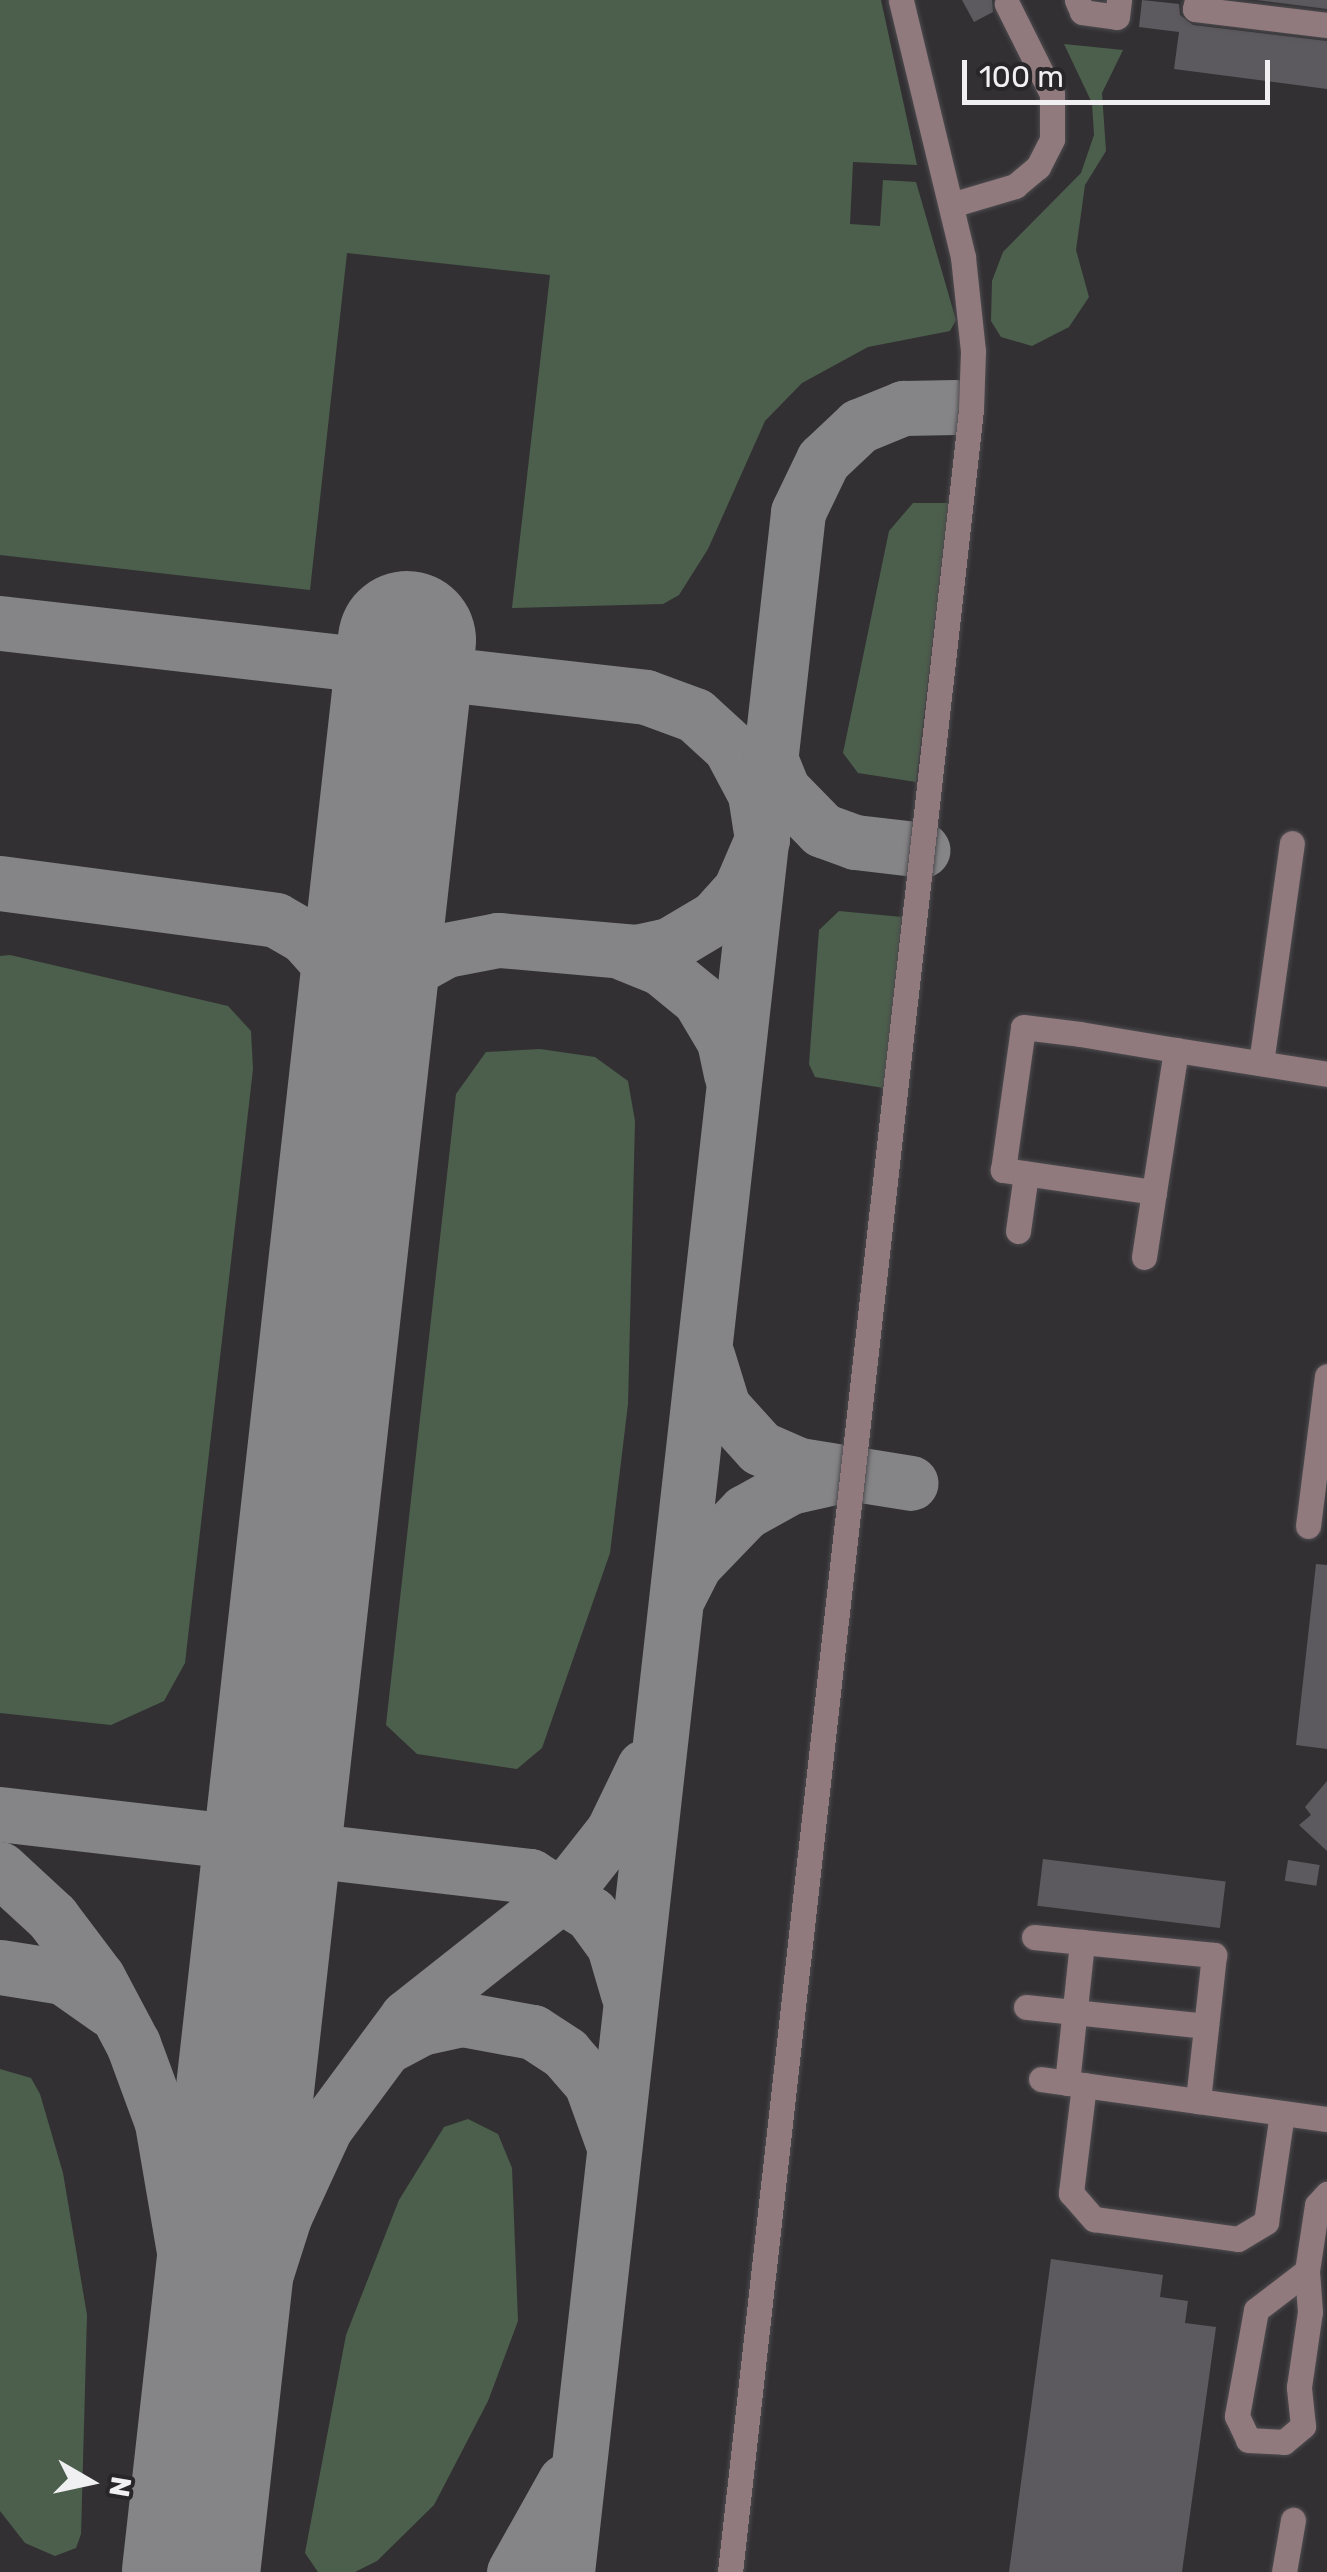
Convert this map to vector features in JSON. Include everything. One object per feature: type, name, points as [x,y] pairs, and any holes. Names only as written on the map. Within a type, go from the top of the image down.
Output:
[{"type":"street","points":[[730,2572],[969,433],[971,320],[951,205],[901,0]]},
{"type":"street","points":[[1077,0],[1082,12],[1117,16],[1119,0]]},
{"type":"street","points":[[1197,0],[1196,9],[1327,24]]},
{"type":"street","points":[[951,205],[1015,186],[1038,167],[1052,139],[1052,94],[1007,4]]},
{"type":"street","points":[[1262,1064],[1292,843]]},
{"type":"street","points":[[1154,1192],[1002,1170],[1022,1026],[1327,1074]]},
{"type":"street","points":[[1144,1257],[1176,1050]]},
{"type":"street","points":[[1018,1230],[1026,1174]]},
{"type":"street","points":[[1308,1526],[1327,1376]]},
{"type":"street","points":[[1034,1937],[1214,1955],[1198,2101]]},
{"type":"street","points":[[1082,1942],[1064,2082],[1071,2192],[1094,2218],[1238,2239],[1266,2222],[1282,2113]]},
{"type":"street","points":[[1026,2006],[1206,2026]]},
{"type":"street","points":[[1064,2082],[1327,2119]]},
{"type":"street","points":[[1307,2272],[1256,2310],[1238,2416],[1248,2440],[1284,2442],[1303,2426],[1299,2387],[1310,2312],[1307,2272],[1317,2205],[1327,2194]]},
{"type":"street","points":[[1284,2572],[1293,2520]]},
{"type":"green space","points":[[0,0],[881,0],[917,165],[853,162],[850,224],[880,226],[883,180],[916,182],[956,320],[950,331],[868,347],[802,383],[765,421],[708,549],[679,595],[663,604],[512,608],[550,275],[347,253],[310,590],[0,555]]},
{"type":"green space","points":[[1064,44],[1123,50],[1102,93],[1106,151],[1085,185],[1076,250],[1089,297],[1069,327],[1032,346],[1001,337],[991,321],[992,281],[1003,252],[1081,173],[1094,135],[1092,103]]},
{"type":"green space","points":[[913,503],[949,503],[916,782],[858,773],[843,753],[889,531]]},
{"type":"green space","points":[[839,911],[902,917],[884,1088],[815,1077],[809,1064],[819,930]]},
{"type":"green space","points":[[10,955],[228,1006],[251,1031],[253,1069],[185,1663],[164,1701],[111,1725],[0,1713],[0,956]]},
{"type":"green space","points":[[540,1049],[595,1057],[628,1081],[635,1121],[628,1404],[610,1553],[542,1748],[517,1769],[417,1754],[386,1725],[456,1094],[486,1052]]},
{"type":"green space","points":[[0,2069],[31,2078],[40,2094],[63,2173],[87,2315],[81,2534],[76,2548],[55,2556],[25,2543],[0,2511]]},
{"type":"green space","points":[[468,2119],[498,2134],[512,2168],[518,2321],[488,2401],[434,2505],[377,2561],[355,2572],[318,2572],[305,2553],[346,2335],[399,2200],[444,2127]]},
{"type":"building","points":[[962,0],[992,0],[993,12],[974,22]]},
{"type":"building","points":[[1142,0],[1179,4],[1180,15],[1193,25],[1327,41],[1327,89],[1174,69],[1179,32],[1139,27]]},
{"type":"building","points":[[1256,0],[1327,0],[1327,9]]},
{"type":"building","points":[[1316,1564],[1327,1565],[1327,1749],[1296,1745]]},
{"type":"building","points":[[1327,1781],[1327,1851],[1299,1825],[1311,1815],[1305,1807]]},
{"type":"building","points":[[1043,1859],[1226,1881],[1220,1928],[1037,1906]]},
{"type":"building","points":[[1288,1860],[1320,1865],[1316,1886],[1285,1881]]},
{"type":"building","points":[[1051,2259],[1163,2275],[1160,2297],[1188,2301],[1185,2323],[1216,2327],[1182,2572],[1009,2572]]},
{"type":"taxiway","points":[[567,2572],[798,512],[823,460],[859,426],[903,408],[956,407]]},
{"type":"taxiway","points":[[0,623],[646,697],[695,715],[730,747],[755,794],[762,839],[740,890],[716,917],[669,945],[636,952],[498,940],[446,950],[414,968],[386,997],[370,1027],[358,1076]]},
{"type":"taxiway","points":[[770,758],[783,790],[822,830],[855,842],[923,850]]},
{"type":"taxiway","points":[[0,883],[276,920],[305,937],[340,976],[354,1008],[358,1059]]},
{"type":"taxiway","points":[[624,953],[661,968],[699,999],[724,1041],[731,1074]]},
{"type":"taxiway","points":[[707,1355],[723,1407],[760,1448],[799,1465],[911,1483]]},
{"type":"taxiway","points":[[679,1595],[694,1565],[745,1512],[790,1487],[839,1476]]},
{"type":"taxiway","points":[[204,2572],[248,2330],[284,2217],[325,2128],[407,2017],[565,1892],[613,1831],[644,1767]]},
{"type":"taxiway","points":[[0,1814],[530,1876],[591,1914],[614,1946],[628,1994]]},
{"type":"taxiway","points":[[0,1869],[52,1917],[98,1978],[133,2044],[162,2123],[186,2263],[182,2514]]},
{"type":"taxiway","points":[[0,1967],[63,1977],[110,2010]]},
{"type":"taxiway","points":[[391,2044],[421,2028],[462,2019],[533,2032],[565,2053],[591,2083],[612,2141]]},
{"type":"taxiway","points":[[514,2572],[565,2481]]},
{"type":"runway","points":[[191,2572],[407,640]]}]
